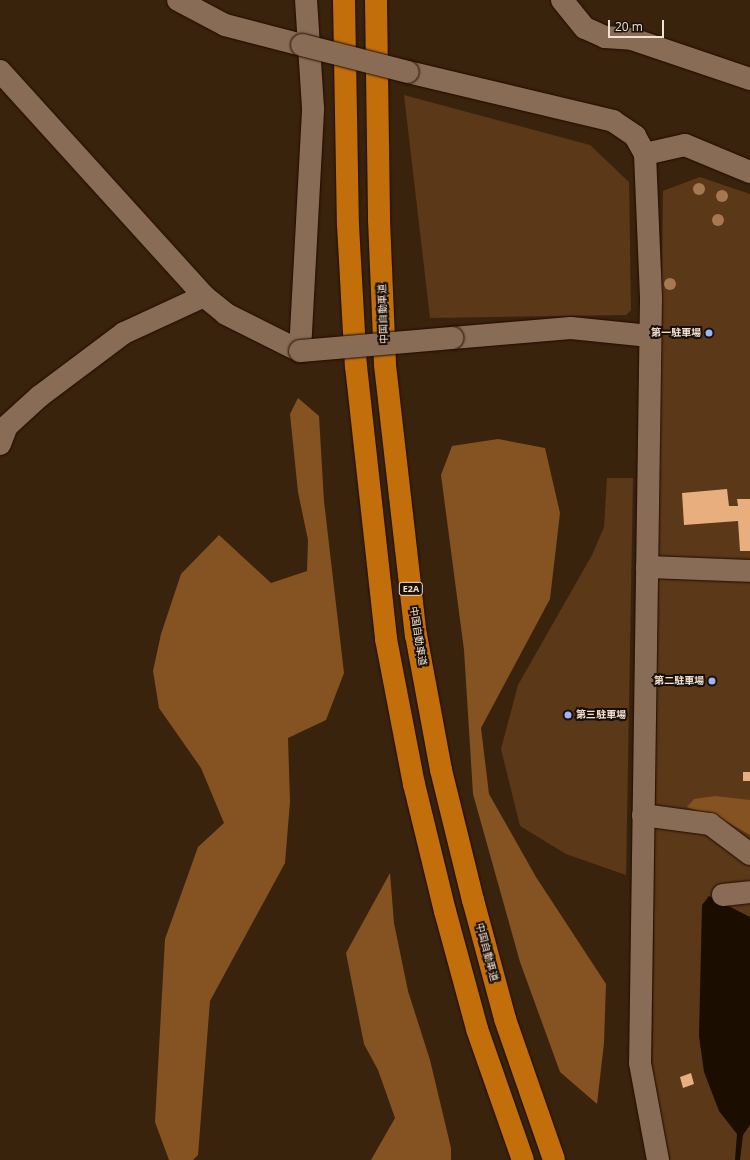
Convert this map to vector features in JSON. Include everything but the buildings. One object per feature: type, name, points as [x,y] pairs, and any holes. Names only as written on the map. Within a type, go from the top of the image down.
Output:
[{"type":"highway","points":[[344,0],[348,225],[356,366],[386,639],[414,784],[444,911],[477,1029],[523,1160]]},
{"type":"highway","name":"中国自動車道","points":[[376,0],[379,220],[385,365],[416,635],[441,770],[505,1019],[554,1160]]},
{"type":"highway","points":[[505,1019],[570,1160]]},
{"type":"street","points":[[178,0],[225,24],[408,72],[613,121],[635,136],[645,154],[650,336],[640,1063],[658,1160]]},
{"type":"street","points":[[300,350],[313,108],[306,0]]},
{"type":"street","points":[[562,0],[585,28],[605,37],[632,38],[750,80]]},
{"type":"street","points":[[0,71],[204,296],[226,314],[300,350],[571,328],[650,336]]},
{"type":"street","points":[[645,154],[685,145],[750,172]]},
{"type":"street","points":[[0,444],[6,426],[40,396],[124,333],[204,296]]},
{"type":"street","points":[[647,567],[750,571]]},
{"type":"street","points":[[643,815],[710,824],[750,854]]},
{"type":"street","points":[[723,895],[750,892]]},
{"type":"shaded area","points":[[404,95],[590,145],[629,182],[631,310],[626,315],[430,318]]},
{"type":"shaded area","points":[[700,177],[750,194],[750,1160],[668,1160],[652,1082],[663,191]]},
{"type":"shaded area","points":[[298,398],[319,416],[324,501],[344,673],[326,720],[288,738],[290,802],[285,863],[210,1001],[198,1155],[193,1160],[169,1160],[155,1122],[165,939],[198,847],[224,823],[201,768],[159,708],[153,671],[161,634],[181,574],[219,535],[271,583],[307,571],[308,540],[298,492],[290,414]]},
{"type":"shaded area","points":[[498,439],[545,448],[560,513],[550,599],[481,728],[489,794],[536,877],[606,984],[604,1043],[597,1104],[560,1072],[520,962],[473,794],[464,650],[441,475],[452,446]]},
{"type":"shaded area","name":"第三駐車場","points":[[607,478],[633,478],[626,875],[566,854],[520,826],[501,749],[518,685],[592,555],[604,527]]},
{"type":"shaded area","points":[[715,796],[750,800],[750,835],[729,823],[687,807],[694,799]]},
{"type":"shaded area","points":[[390,873],[394,923],[408,991],[430,1060],[451,1148],[451,1160],[371,1160],[395,1118],[378,1070],[364,1044],[346,953]]},
{"type":"shaded area","points":[[709,896],[750,917],[750,1125],[743,1135],[740,1160],[735,1160],[737,1134],[719,1111],[704,1072],[699,1036],[702,905]]},
{"type":"place","name":"第一駐車場","points":[[709,333]]},
{"type":"place","name":"第二駐車場","points":[[712,681]]},
{"type":"place","name":"第三駐車場","points":[[568,715]]}]
